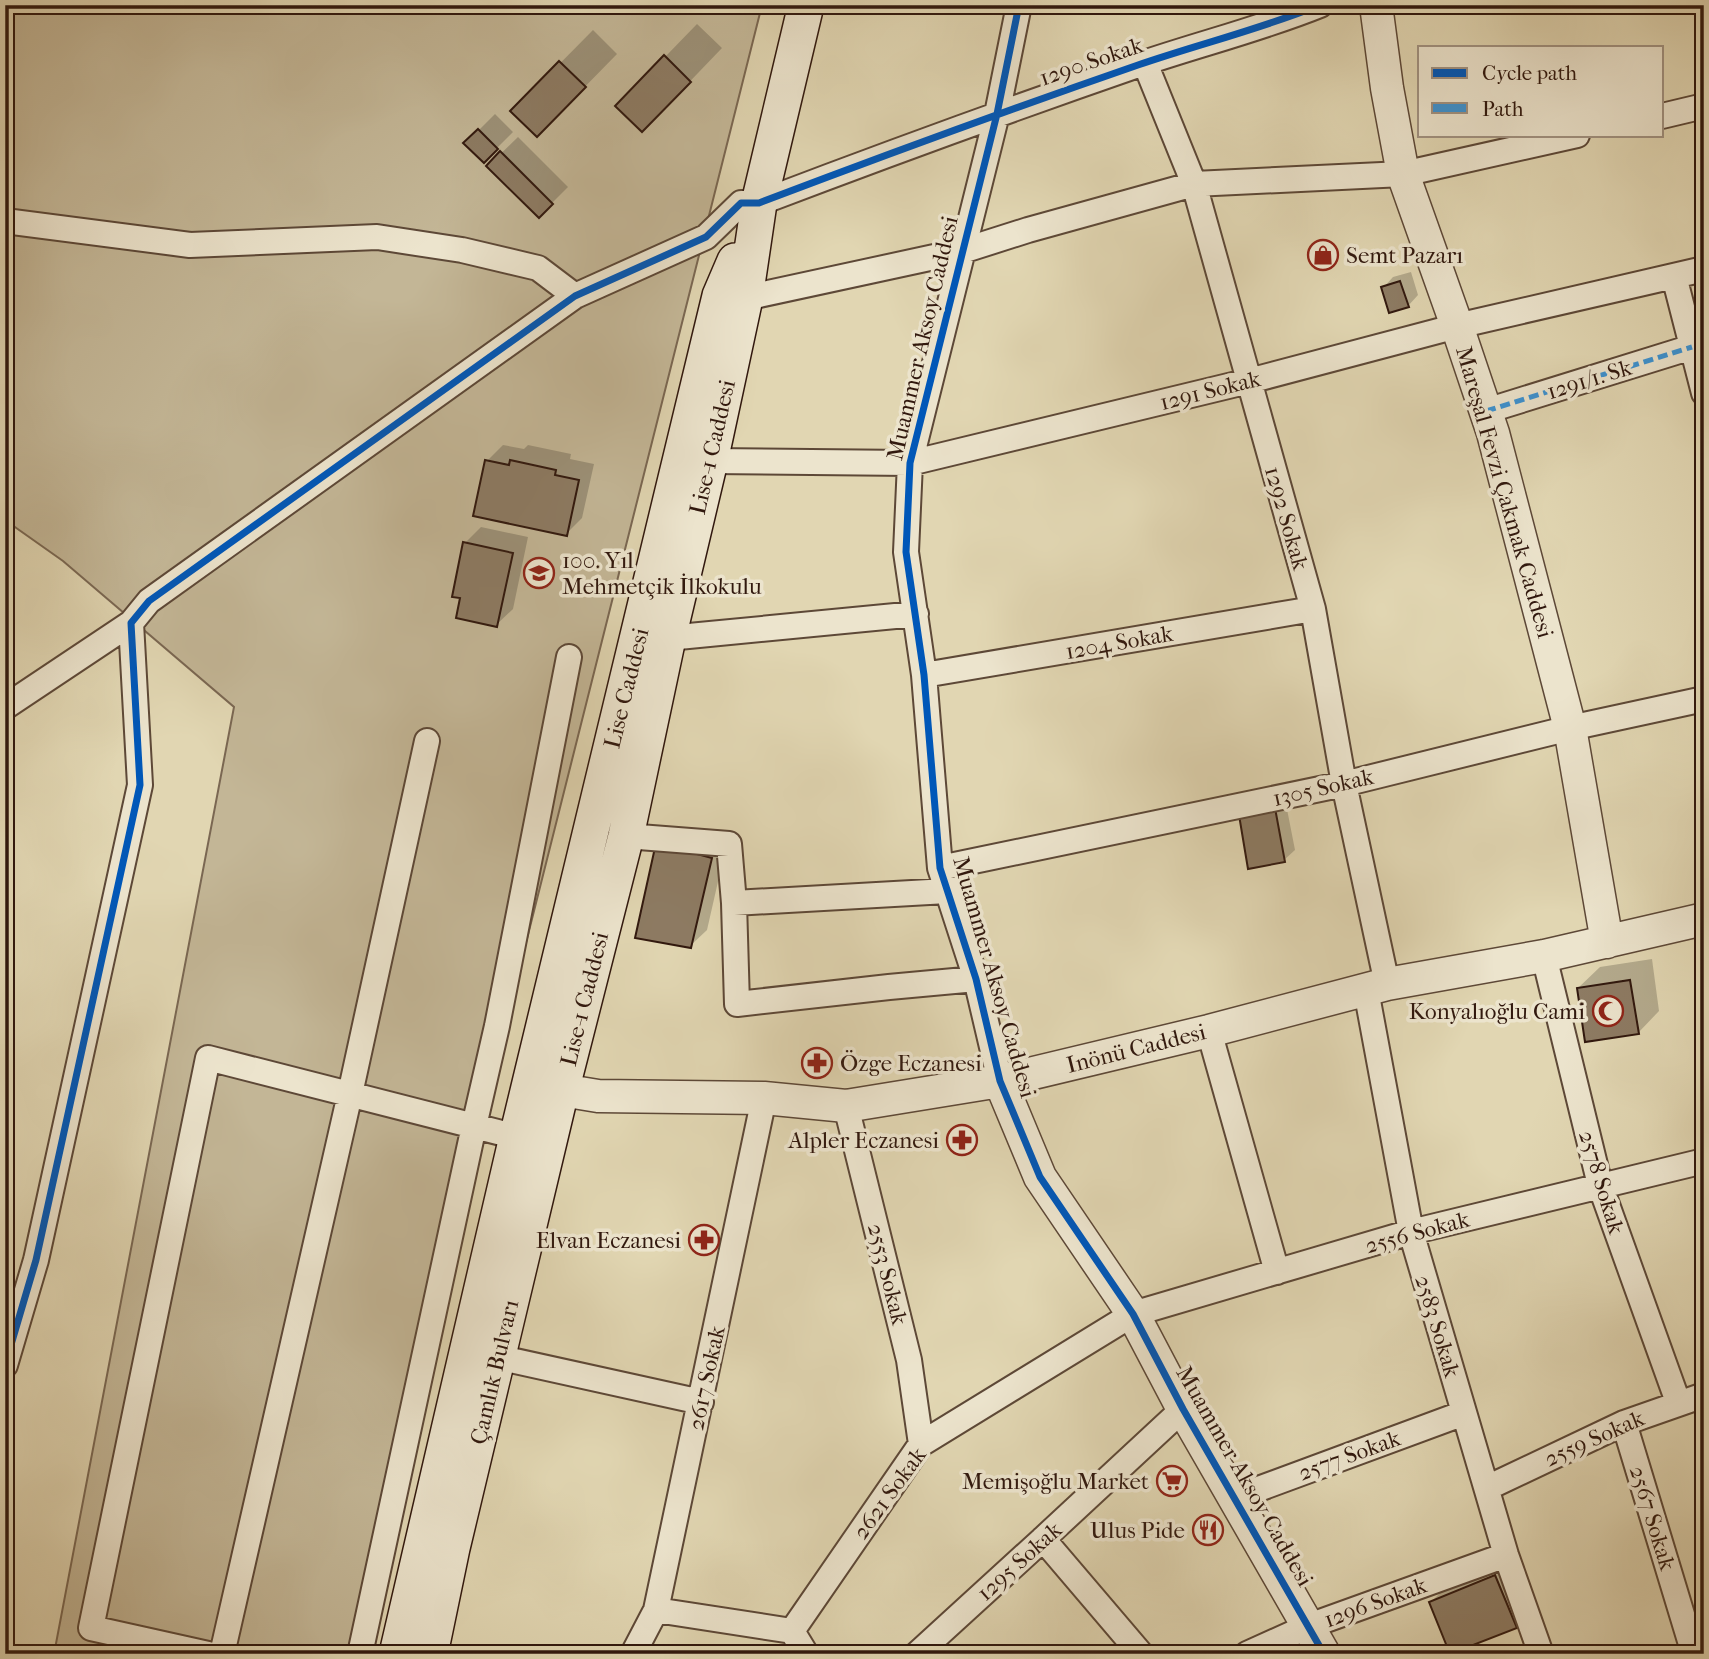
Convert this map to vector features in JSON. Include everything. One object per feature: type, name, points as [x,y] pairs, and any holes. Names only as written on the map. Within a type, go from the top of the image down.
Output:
[{"type":"main road","name":"Lise-1 Caddesi","points":[[546,1088],[626,836],[745,298],[759,203],[806,5]]},
{"type":"main road","name":"Lise Caddesi","points":[[517,1137],[546,1088],[720,296],[759,203]]},
{"type":"main road","name":"Çamlık Bulvarı","points":[[430,1654],[497,1357],[546,1088]]},
{"type":"main road","name":"Çamlık Bulvarı","points":[[397,1654],[517,1137]]},
{"type":"street","name":"Muammer Aksoy Caddesi","points":[[1019,5],[997,114],[910,463],[906,552],[925,675],[944,880],[976,979],[1000,1081],[1040,1177],[1133,1314],[1182,1409],[1324,1654]]},
{"type":"street","name":"1290 Sokak","points":[[5,707],[131,622],[149,601],[575,296],[706,237],[741,203],[759,203],[1279,13],[1320,5]]},
{"type":"street","name":"Mareşal Fevzi Çakmak Caddesi","points":[[1376,5],[1387,88],[1403,174],[1493,433],[1570,728],[1607,942]]},
{"type":"street","name":"1292 Sokak","points":[[1145,63],[1194,184],[1313,610],[1376,987]]},
{"type":"street","points":[[1664,116],[1704,106]]},
{"type":"street","points":[[745,298],[962,251],[1194,184],[1403,174],[1573,136]]},
{"type":"street","points":[[5,222],[190,245],[377,237],[462,250],[538,268],[575,296]]},
{"type":"street","name":"1291 Sokak","points":[[710,461],[910,463],[1249,381],[1457,326],[1704,269]]},
{"type":"street","points":[[1674,276],[1703,387]]},
{"type":"street","name":"1291/1. Sk","points":[[1486,411],[1692,347]]},
{"type":"street","name":"1204 Sokak","points":[[925,675],[1313,610]]},
{"type":"street","points":[[668,638],[916,614]]},
{"type":"street","points":[[5,1365],[36,1260],[140,785],[131,622]]},
{"type":"street","points":[[360,1654],[497,1026],[569,657]]},
{"type":"street","name":"1305 Sokak","points":[[734,903],[944,880],[1570,728],[1704,699]]},
{"type":"street","points":[[222,1654],[427,741]]},
{"type":"street","points":[[626,836],[729,844],[737,1004],[976,979]]},
{"type":"street","name":"Inönü Caddesi","points":[[546,1088],[598,1096],[765,1098],[846,1106],[1000,1081],[1209,1031],[1376,987],[1544,956],[1704,919]]},
{"type":"street","name":"2578 Sokak","points":[[1544,956],[1600,1185],[1678,1402]]},
{"type":"street","name":"2583 Sokak","points":[[1376,987],[1410,1232],[1506,1555],[1541,1654]]},
{"type":"street","points":[[1209,1031],[1277,1272]]},
{"type":"street","points":[[208,1654],[91,1628],[208,1058],[517,1137]]},
{"type":"street","name":"2617 Sokak","points":[[633,1654],[656,1610],[765,1098]]},
{"type":"street","name":"2553 Sokak","points":[[846,1106],[909,1360],[921,1444]]},
{"type":"street","name":"2556 Sokak","points":[[1133,1314],[1410,1232],[1704,1161]]},
{"type":"street","name":"2621 Sokak","points":[[792,1631],[921,1444],[1133,1314]]},
{"type":"street","points":[[497,1357],[701,1402]]},
{"type":"street","name":"2559 Sokak","points":[[1487,1488],[1625,1423],[1704,1395]]},
{"type":"street","name":"1295 Sokak","points":[[917,1654],[1182,1409]]},
{"type":"street","name":"2577 Sokak","points":[[1234,1498],[1464,1413]]},
{"type":"street","name":"2567 Sokak","points":[[1625,1423],[1694,1654]]},
{"type":"street","points":[[1043,1539],[1141,1654]]},
{"type":"street","name":"1296 Sokak","points":[[1247,1654],[1310,1626],[1506,1555]]},
{"type":"street","points":[[656,1610],[792,1631],[806,1654]]},
{"type":"shaded area","points":[[5,5],[762,5],[347,1654],[54,1654],[234,707],[63,561],[5,520]]},
{"type":"building","points":[[664,55],[691,82],[642,132],[615,106]]},
{"type":"building","points":[[559,61],[586,87],[537,137],[510,111]]},
{"type":"building","points":[[478,129],[498,149],[484,163],[463,143]]},
{"type":"building","points":[[500,151],[553,204],[539,218],[486,166]]},
{"type":"building","points":[[1400,281],[1409,307],[1389,313],[1381,287]]},
{"type":"building","points":[[485,460],[509,465],[510,460],[556,470],[555,475],[579,480],[567,536],[473,516]]},
{"type":"building","points":[[463,542],[513,553],[497,627],[456,618],[460,598],[452,597]]},
{"type":"building","points":[[1275,808],[1285,862],[1248,869],[1239,815]]},
{"type":"building","points":[[656,843],[712,858],[691,948],[635,938]]},
{"type":"building","name":"Konyalıoğlu Cami","points":[[1630,980],[1639,1034],[1585,1042],[1577,988]]},
{"type":"building","points":[[1495,1575],[1517,1628],[1450,1654],[1429,1602]]},
{"type":"marked path","points":[[1486,411],[1692,347]]},
{"type":"cycle path","points":[[1019,5],[997,114],[910,463],[906,552],[924,675],[940,868],[976,979],[1000,1081],[1040,1177],[1133,1314],[1183,1409],[1324,1654]]},
{"type":"cycle path","points":[[5,1365],[36,1260],[140,785],[131,623],[149,601],[575,296],[706,237],[741,203],[759,203],[948,132],[1161,57],[1275,22],[1320,5]]},
{"type":"place","name":"Semt Pazarı","points":[[1323,255]]},
{"type":"place","name":"100. Yıl Mehmetçik İlkokulu","points":[[539,573]]},
{"type":"place","name":"Konyalıoğlu Cami","points":[[1608,1011]]},
{"type":"place","name":"Özge Eczanesi","points":[[817,1063]]},
{"type":"place","name":"Alpler Eczanesi","points":[[962,1140]]},
{"type":"place","name":"Elvan Eczanesi","points":[[704,1240]]},
{"type":"place","name":"Memişoğlu Market","points":[[1172,1481]]},
{"type":"place","name":"Ulus Pide","points":[[1208,1530]]}]
